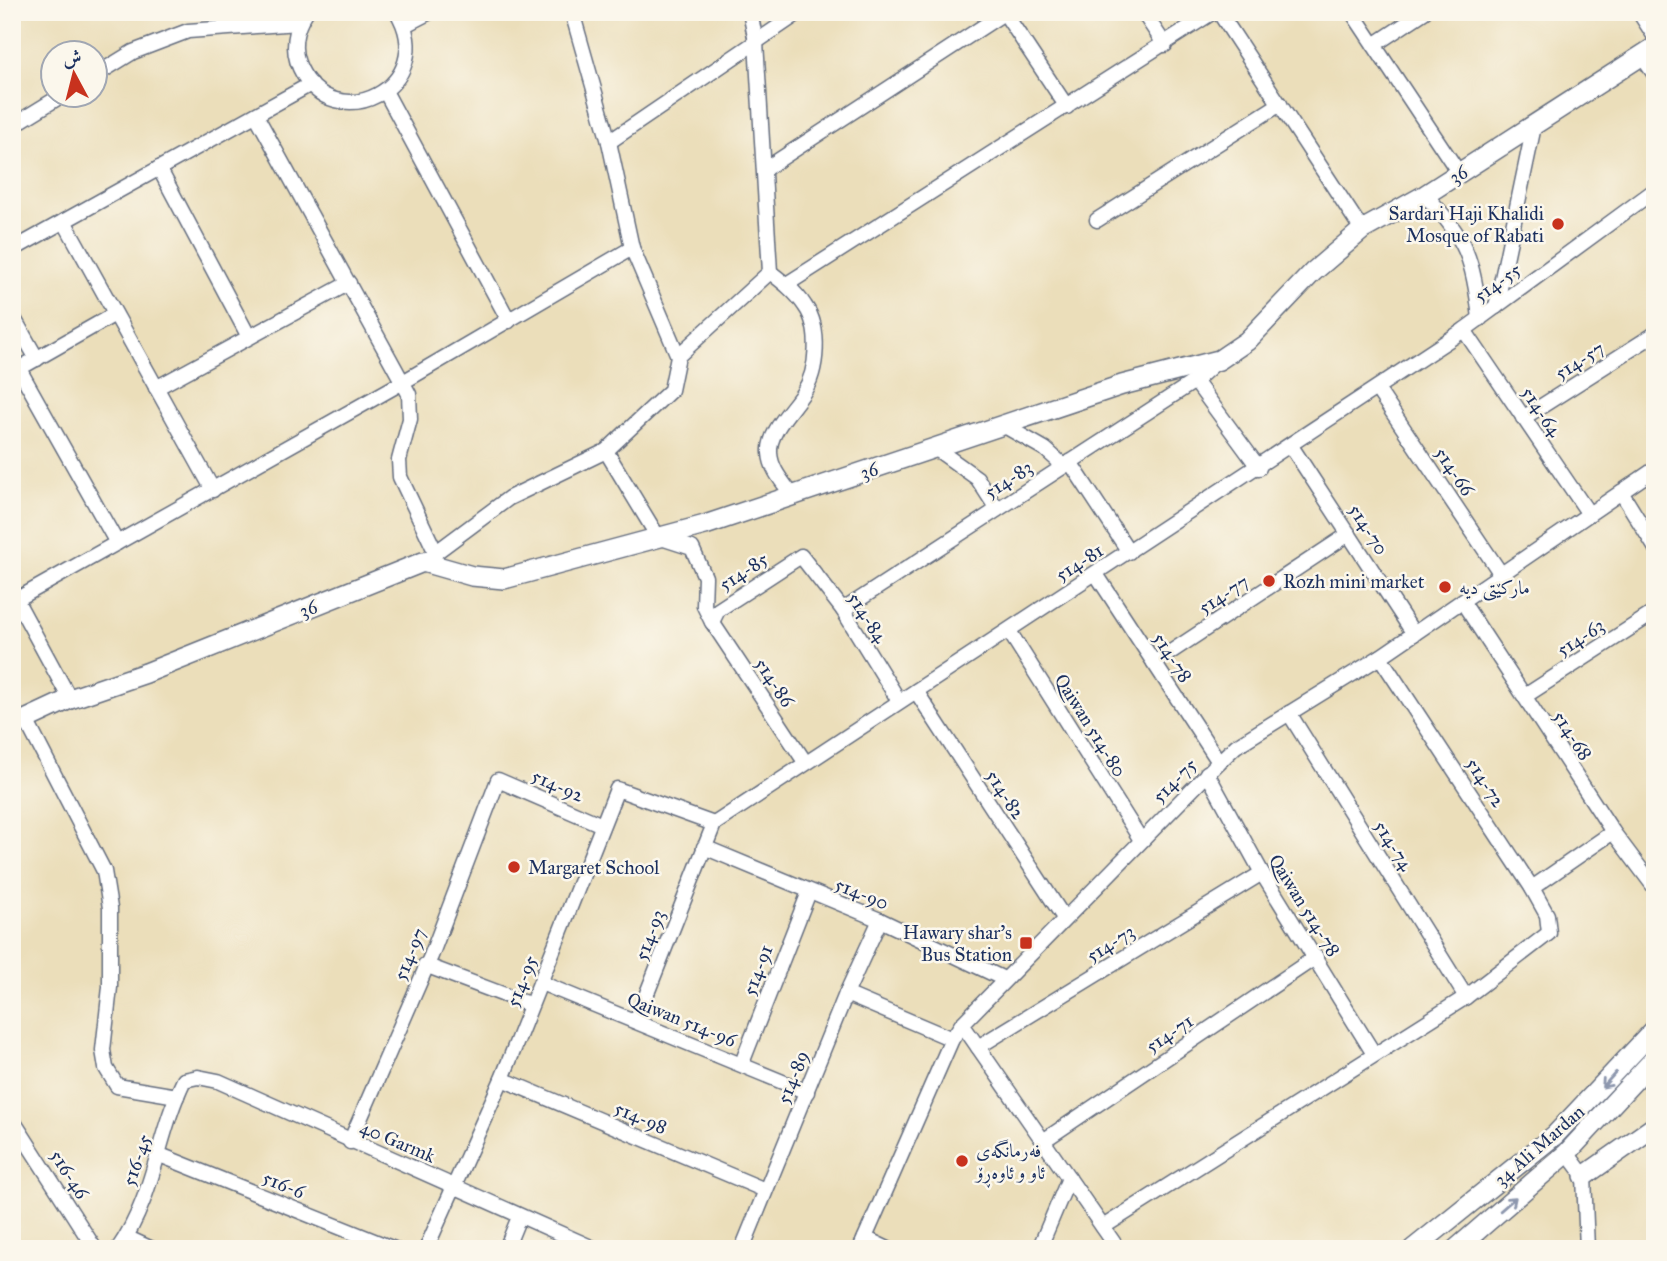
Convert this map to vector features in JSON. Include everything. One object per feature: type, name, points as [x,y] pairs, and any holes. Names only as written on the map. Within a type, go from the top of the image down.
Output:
[{"type":"street","points":[[108,67],[133,52],[188,31],[303,18],[295,42],[297,61],[311,84],[333,99],[351,102],[369,100],[386,91],[407,62],[409,44],[405,25],[397,12]]},
{"type":"street","points":[[405,25],[430,12]]},
{"type":"street","points":[[256,115],[409,394],[410,419],[399,460],[400,477],[430,558],[509,498],[606,452],[671,390],[678,356],[632,248],[609,142],[572,12]]},
{"type":"street","points":[[750,12],[756,42],[770,272]]},
{"type":"street","points":[[609,142],[800,12]]},
{"type":"street","points":[[1143,12],[1164,44]]},
{"type":"street","points":[[787,284],[1213,12]]},
{"type":"street","points":[[1219,12],[1362,230]]},
{"type":"street","points":[[1352,12],[1459,173]]},
{"type":"street","points":[[1374,45],[1424,12]]},
{"type":"street","points":[[1639,12],[1655,37]]},
{"type":"street","points":[[765,169],[1004,13],[1067,107]]},
{"type":"street","points":[[1648,51],[1655,75]]},
{"type":"street","name":"36","points":[[19,723],[70,699],[146,673],[430,558],[472,576],[504,579],[658,537],[1122,385],[1219,360],[1247,341],[1313,272],[1362,230],[1425,195],[1648,51]]},
{"type":"street","points":[[12,250],[311,84]]},
{"type":"street","points":[[386,91],[509,321]]},
{"type":"street","points":[[1097,220],[1280,104]]},
{"type":"street","points":[[12,126],[41,108]]},
{"type":"street","points":[[1496,307],[1534,125]]},
{"type":"street","points":[[159,169],[249,337]]},
{"type":"street","name":"514-55","points":[[1464,330],[1655,190]]},
{"type":"street","points":[[1425,195],[1452,223],[1463,244],[1475,274],[1480,319]]},
{"type":"street","points":[[64,221],[212,490]]},
{"type":"street","points":[[70,699],[14,598],[403,382],[632,248]]},
{"type":"street","points":[[770,272],[787,284],[807,308],[815,336],[814,367],[806,390],[773,436],[769,451],[773,469],[792,495]]},
{"type":"street","points":[[678,356],[770,272]]},
{"type":"street","points":[[156,388],[349,283]]},
{"type":"street","points":[[115,314],[16,371],[117,543]]},
{"type":"street","points":[[12,315],[37,359]]},
{"type":"street","name":"514-81","points":[[714,824],[805,762],[1259,468],[1464,330]]},
{"type":"street","name":"514-64","points":[[1464,330],[1589,514]]},
{"type":"street","name":"514-57","points":[[1523,418],[1655,334]]},
{"type":"street","name":"514-83","points":[[843,610],[1195,381],[1219,360]]},
{"type":"street","points":[[1195,381],[1259,468]]},
{"type":"street","name":"514-66","points":[[1377,388],[1501,574]]},
{"type":"street","points":[[1003,425],[1067,464],[1129,552]]},
{"type":"street","name":"514-70","points":[[1291,446],[1414,634]]},
{"type":"street","points":[[935,447],[977,478],[997,509]]},
{"type":"street","points":[[606,452],[658,537],[692,548],[705,577],[704,606],[712,622]]},
{"type":"street","name":"514-75","points":[[863,1244],[952,1039],[962,1024],[1207,773],[1236,746],[1380,657],[1655,469]]},
{"type":"street","points":[[1621,492],[1655,547]]},
{"type":"street","name":"514-77","points":[[1154,663],[1349,534]]},
{"type":"street","name":"514-84","points":[[801,556],[843,610],[899,701]]},
{"type":"street","name":"514-85","points":[[712,622],[718,610],[801,556]]},
{"type":"street","name":"514-78","points":[[1096,574],[1219,762]]},
{"type":"street","name":"514-68","points":[[1462,601],[1613,832],[1655,887]]},
{"type":"street","name":"514-63","points":[[1525,696],[1655,612]]},
{"type":"street","name":"514-86","points":[[712,622],[805,762]]},
{"type":"street","name":"Qaiwan 514-80","points":[[1009,631],[1141,840]]},
{"type":"street","name":"514-72","points":[[1380,657],[1547,915],[1549,933],[1466,997]]},
{"type":"street","name":"514-82","points":[[916,691],[1064,918]]},
{"type":"street","name":"514-74","points":[[1289,713],[1466,997]]},
{"type":"street","points":[[19,723],[104,871],[110,908],[110,987],[103,1050],[106,1068],[117,1086],[177,1096]]},
{"type":"street","name":"Qaiwan 514-78","points":[[1207,773],[1262,873],[1374,1054]]},
{"type":"street","name":"514-92","points":[[498,780],[602,825]]},
{"type":"street","name":"514-97","points":[[350,1142],[425,965],[498,780]]},
{"type":"street","name":"514-95","points":[[426,1249],[502,1080],[617,789],[714,824]]},
{"type":"street","name":"514-93","points":[[636,1021],[714,824]]},
{"type":"street","points":[[1532,888],[1613,832]]},
{"type":"street","name":"514-90","points":[[704,847],[880,920],[1004,979]]},
{"type":"street","name":"514-73","points":[[978,1047],[1262,873]]},
{"type":"street","name":"514-91","points":[[742,1063],[809,892]]},
{"type":"street","name":"514-89","points":[[741,1249],[846,994],[880,920]]},
{"type":"street","name":"514-71","points":[[1043,1141],[1315,957]]},
{"type":"street","points":[[425,965],[531,1005]]},
{"type":"street","name":"Qaiwan 514-96","points":[[541,984],[807,1091]]},
{"type":"street","points":[[846,994],[952,1039]]},
{"type":"street","points":[[1103,1227],[1466,997]]},
{"type":"street","points":[[962,1024],[1118,1249]]},
{"type":"street","name":"34 Ali Mardan","points":[[1413,1249],[1555,1135],[1655,1029]]},
{"type":"street","name":"34 Ali Mardan","points":[[1460,1247],[1567,1153],[1655,1058]]},
{"type":"street","name":"40 Garmk","points":[[184,1080],[198,1077],[218,1081],[595,1249]]},
{"type":"street","name":"516-45","points":[[122,1243],[153,1179],[184,1080]]},
{"type":"street","name":"514-98","points":[[502,1080],[765,1190]]},
{"type":"street","name":"516-46","points":[[12,1119],[95,1249]]},
{"type":"street","points":[[1584,1176],[1655,1126]]},
{"type":"street","points":[[1567,1153],[1584,1176],[1587,1249]]},
{"type":"street","name":"516-6","points":[[160,1155],[394,1249]]},
{"type":"street","points":[[1039,1249],[1069,1178]]},
{"type":"street","points":[[506,1249],[519,1217]]},
{"type":"street","points":[[122,1243],[152,1249]]},
{"type":"street","points":[[863,1244],[888,1249]]},
{"type":"place","name":"Sardari Haji Khalidi Mosque of Rabati","points":[[1558,224]]},
{"type":"place","name":"Rozh mini market","points":[[1269,581]]},
{"type":"place","name":"مارکێتی دیە","points":[[1445,587]]},
{"type":"place","name":"Margaret School","points":[[514,867]]},
{"type":"place","name":"Hawary shar's Bus Station","points":[[1026,943]]},
{"type":"place","name":"فەرمانگەی ئاو و ئاوەڕۆ","points":[[962,1161]]}]
